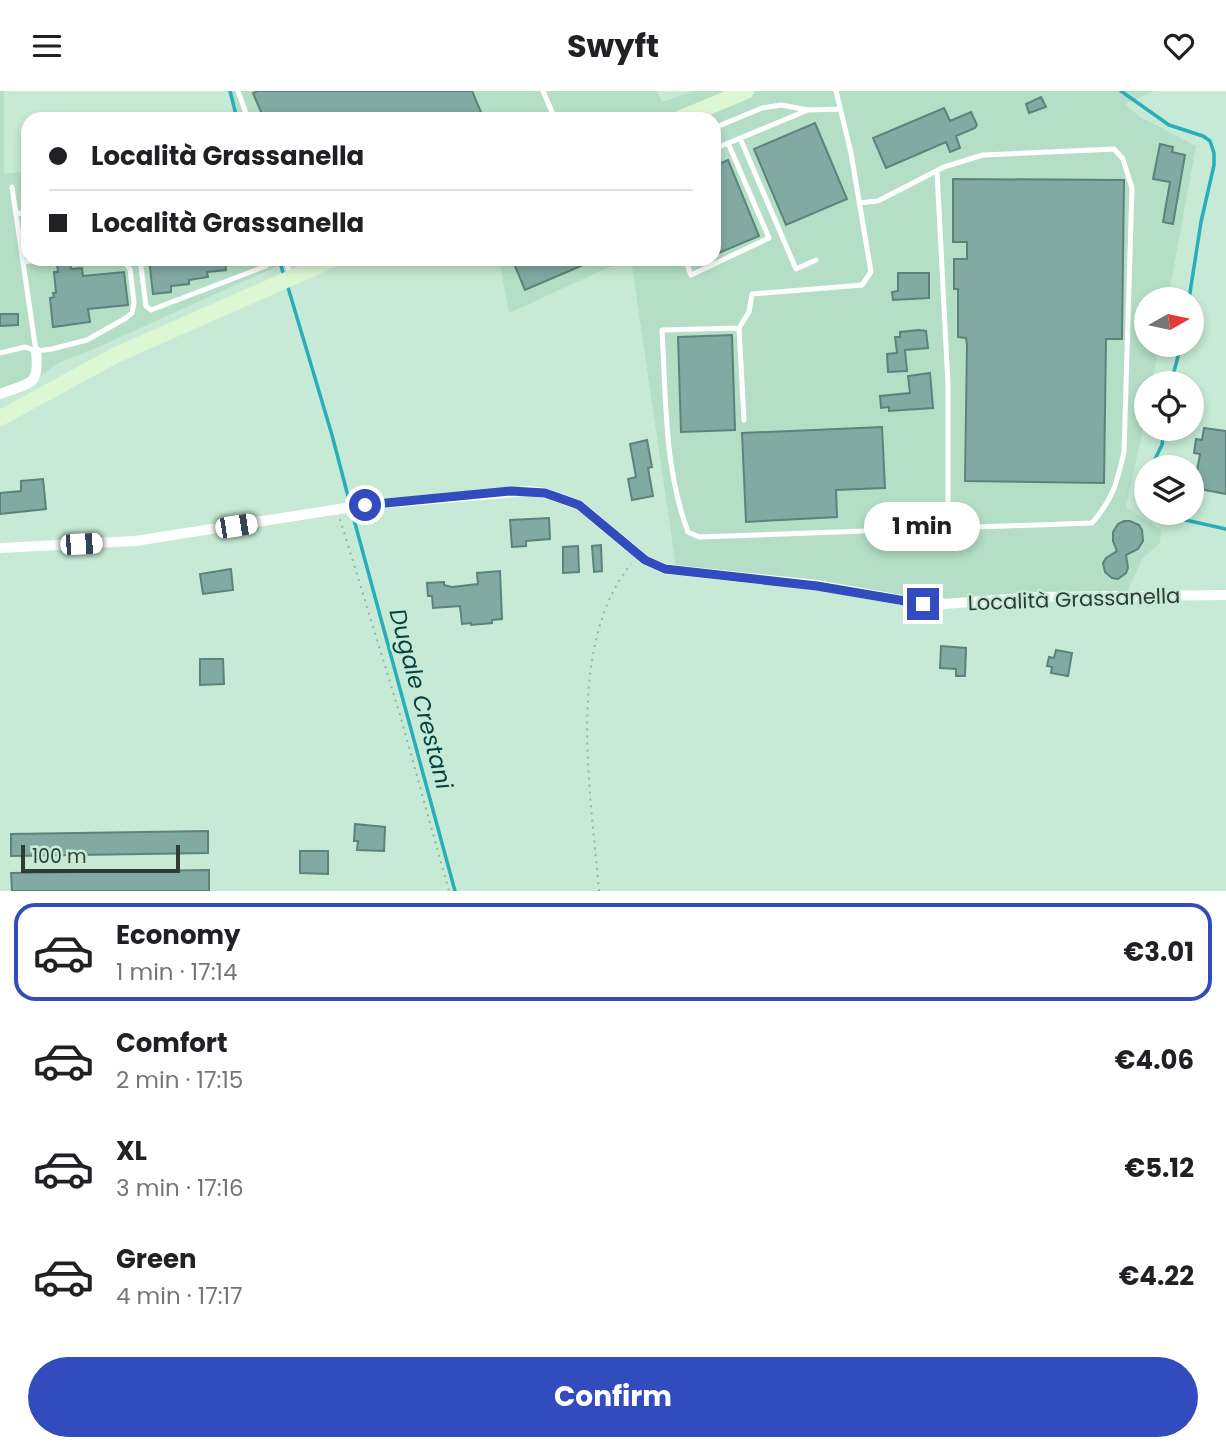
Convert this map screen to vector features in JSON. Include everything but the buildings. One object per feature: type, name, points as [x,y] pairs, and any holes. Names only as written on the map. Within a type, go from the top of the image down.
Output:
[{"type":"main road","points":[[696,112],[746,91]]},
{"type":"main road","points":[[0,418],[116,355],[318,266]]},
{"type":"street","points":[[0,394],[34,381],[38,372],[36,351]]},
{"type":"street","name":"Località Grassanella","points":[[0,548],[135,541],[337,510],[511,491],[545,493],[579,505],[645,560],[672,570],[817,586],[944,604],[1036,597],[1226,595]]},
{"type":"lane","points":[[238,91],[246,112]]},
{"type":"lane","points":[[543,91],[552,112]]},
{"type":"lane","points":[[744,420],[739,328],[750,312],[752,294],[863,285],[871,272],[836,91]]},
{"type":"lane","points":[[721,125],[762,108],[781,105],[807,110],[840,109]]},
{"type":"lane","points":[[721,146],[807,110]]},
{"type":"lane","points":[[740,138],[796,269],[816,260]]},
{"type":"lane","points":[[721,261],[769,238],[728,143]]},
{"type":"lane","points":[[859,203],[878,201],[937,171],[983,155],[1114,149],[1123,159],[1132,188],[1124,452],[1116,487],[1107,505],[1091,523],[948,528],[947,385],[937,171]]},
{"type":"lane","points":[[12,187],[21,248]]},
{"type":"lane","points":[[16,214],[21,213]]},
{"type":"lane","points":[[24,266],[36,351]]},
{"type":"lane","points":[[0,353],[25,347],[36,351],[87,340],[126,319],[132,313],[134,303],[128,266]]},
{"type":"lane","points":[[141,266],[146,306],[151,310],[266,266]]},
{"type":"lane","points":[[288,266],[292,277]]},
{"type":"lane","points":[[688,266],[691,275],[710,266]]},
{"type":"lane","points":[[739,328],[662,330],[670,470],[688,533],[699,537],[892,530]]},
{"type":"path","points":[[337,510],[400,715],[449,891]]},
{"type":"path","points":[[599,891],[587,722],[588,685],[595,644],[608,604],[618,580],[639,555]]},
{"type":"shaded area","points":[[0,91],[4,91],[4,174],[21,172],[21,266],[277,266],[58,363],[34,381],[0,394]]},
{"type":"shaded area","points":[[230,91],[657,91],[662,102],[693,91],[1154,91],[1125,104],[1140,117],[1196,146],[1170,287],[1134,287],[1134,357],[1157,357],[1154,371],[1134,371],[1134,441],[1141,441],[1137,455],[1134,455],[1134,471],[1126,507],[1134,512],[1134,525],[1153,525],[1161,530],[1160,543],[1142,559],[1123,601],[1030,602],[925,610],[814,590],[677,574],[632,266],[721,266],[721,112],[235,112]]},
{"type":"shaded area","points":[[500,266],[612,266],[509,313]]},
{"type":"waterway","name":"Dugale Crestani","points":[[230,91],[235,112]]},
{"type":"waterway","points":[[1121,91],[1169,125],[1203,136],[1210,141],[1214,165],[1201,222],[1191,287]]},
{"type":"waterway","name":"Dugale Crestani","points":[[281,266],[284,276]]},
{"type":"waterway","name":"Dugale Crestani","points":[[287,284],[349,500]]},
{"type":"waterway","points":[[1174,371],[1178,357]]},
{"type":"waterway","points":[[1157,455],[1162,441]]},
{"type":"waterway","name":"Dugale Crestani","points":[[353,516],[455,891]]},
{"type":"waterway","points":[[1204,524],[1226,529]]},
{"type":"route","points":[[365,505],[511,491],[545,493],[579,505],[645,560],[665,569],[817,586],[923,604]]}]
